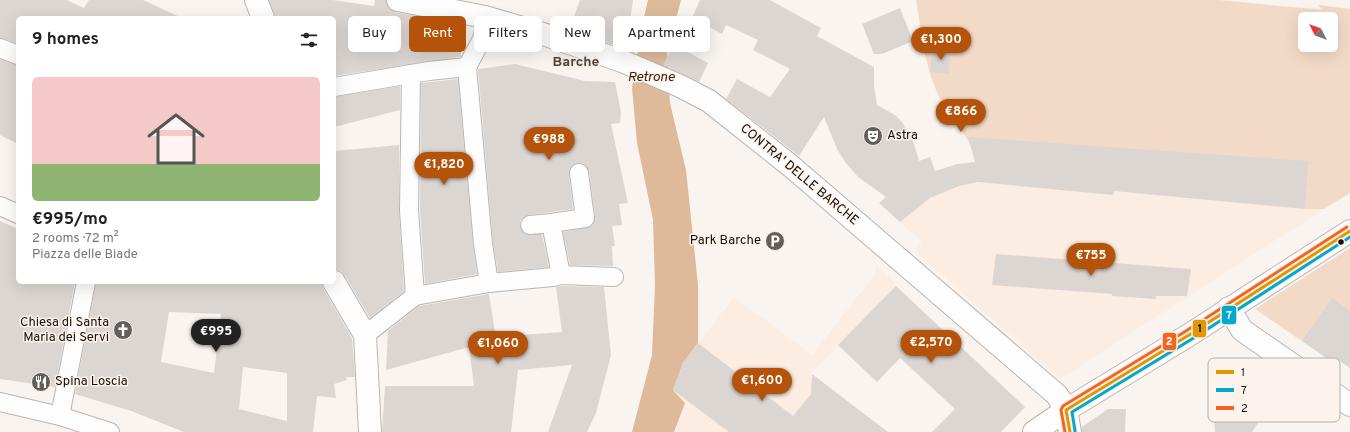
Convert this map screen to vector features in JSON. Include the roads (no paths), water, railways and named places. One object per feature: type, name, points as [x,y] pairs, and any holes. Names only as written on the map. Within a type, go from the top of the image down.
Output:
[{"type":"street","points":[[256,0],[262,16]]},
{"type":"street","name":"CONTRA' DELLE BARCHE","points":[[398,0],[480,16]]},
{"type":"street","name":"CONTRA' DELLE BARCHE","points":[[542,34],[622,61],[680,86],[709,101],[792,167],[1058,396],[1066,410]]},
{"type":"street","points":[[0,48],[16,54]]},
{"type":"street","points":[[475,52],[467,66],[483,244],[489,283]]},
{"type":"street","points":[[336,88],[411,74],[467,66]]},
{"type":"street","points":[[411,74],[408,210],[415,296]]},
{"type":"street","points":[[530,225],[585,218],[579,173]]},
{"type":"street","points":[[0,206],[16,213]]},
{"type":"street","points":[[551,223],[561,275]]},
{"type":"street","points":[[1034,432],[1066,410],[1190,335],[1229,308],[1350,231]]},
{"type":"street","points":[[365,336],[415,296],[489,283],[561,275],[614,277]]},
{"type":"street","points":[[60,416],[86,284]]},
{"type":"street","points":[[335,284],[365,336],[370,432]]},
{"type":"street","points":[[1229,308],[1242,330],[1282,358]]},
{"type":"street","points":[[1340,398],[1350,405]]},
{"type":"street","points":[[0,402],[60,416],[110,432]]},
{"type":"street","points":[[1066,410],[1070,432]]},
{"type":"water","points":[[648,0],[681,0],[677,16],[644,16]]},
{"type":"water","name":"Retrone","points":[[638,52],[668,52],[670,103],[686,170],[698,285],[698,343],[683,363],[673,390],[685,403],[674,432],[632,432],[652,355],[655,285],[653,220],[637,143],[632,88]]},
{"type":"place","name":"Astra","points":[[873,136]]},
{"type":"place","name":"Park Barche","points":[[775,241]]},
{"type":"place","name":"Chiesa di Santa Maria dei Servi","points":[[123,330]]},
{"type":"place","name":"Spina Loscia","points":[[41,382]]},
{"type":"district","name":"Barche","points":[[576,62]]}]
